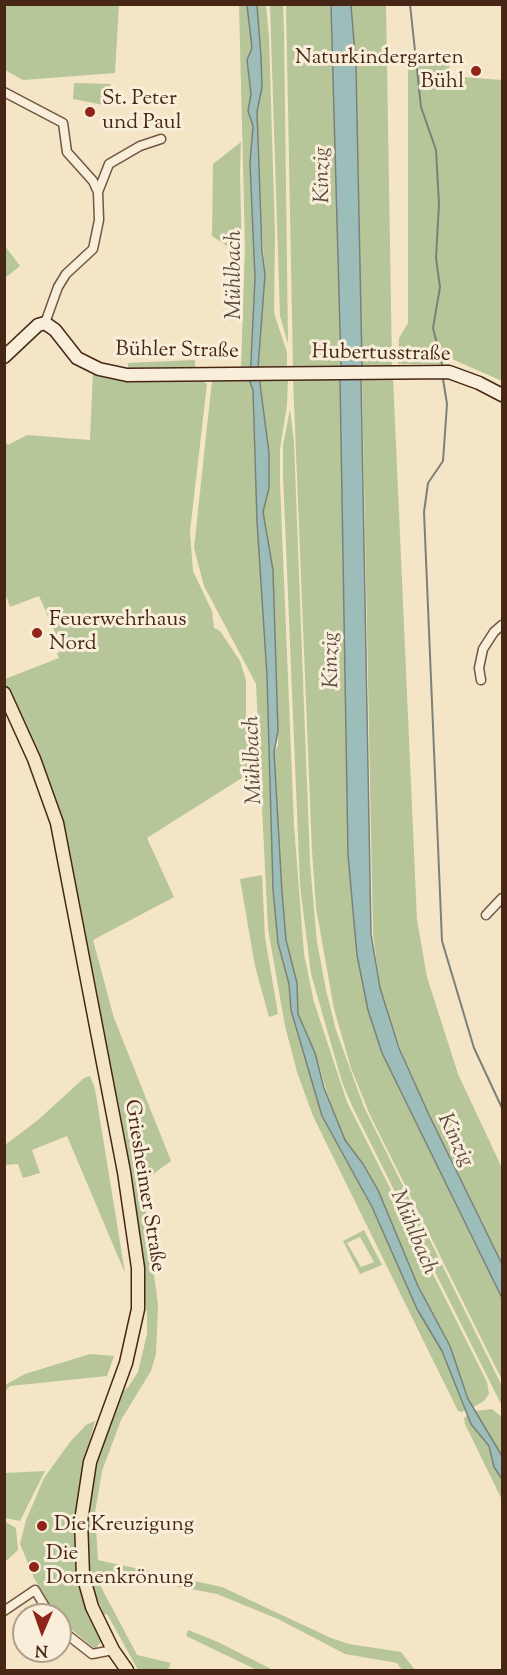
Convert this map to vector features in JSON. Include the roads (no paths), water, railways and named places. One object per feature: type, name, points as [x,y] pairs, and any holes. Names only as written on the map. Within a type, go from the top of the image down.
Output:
[{"type":"main road","name":"Griesheimer Straße","points":[[7,698],[34,759],[57,823],[124,1172],[138,1268],[138,1309],[126,1364],[90,1462],[81,1521],[83,1575],[92,1607],[113,1650],[127,1671]]},
{"type":"street","points":[[4,92],[63,123],[67,152],[93,181],[98,192],[99,220],[93,249],[66,274],[58,287],[45,323],[38,325],[4,357]]},
{"type":"street","points":[[98,192],[109,164],[140,146],[161,139]]},
{"type":"street","name":"Bühler Straße","points":[[45,323],[55,330],[77,358],[110,372],[147,376],[291,372]]},
{"type":"street","name":"Hubertusstraße","points":[[291,372],[449,372],[479,383],[502,395]]},
{"type":"street","points":[[481,680],[483,649],[494,632],[502,626]]},
{"type":"street","points":[[486,915],[502,898]]},
{"type":"street","points":[[16,1603],[35,1590],[43,1603]]},
{"type":"street","points":[[72,1638],[92,1654],[113,1650]]},
{"type":"water","points":[[247,5],[257,5],[261,57],[262,87],[257,112],[262,251],[265,275],[258,368],[269,453],[269,488],[263,512],[273,570],[278,731],[274,752],[282,892],[286,940],[297,983],[298,1014],[315,1053],[324,1088],[345,1140],[363,1164],[378,1190],[418,1286],[450,1346],[468,1399],[502,1456],[502,1479],[494,1467],[489,1446],[471,1424],[442,1351],[417,1309],[372,1207],[322,1116],[291,1010],[289,984],[278,943],[273,889],[267,676],[257,521],[253,390],[250,382],[255,278],[250,163],[253,126],[248,111],[251,94],[247,60],[252,48]]},
{"type":"water","points":[[331,5],[351,5],[356,67],[362,366],[341,366]]},
{"type":"water","points":[[361,377],[371,934],[380,988],[399,1048],[502,1264],[502,1298],[382,1053],[368,1010],[357,955],[348,855],[340,378]]},
{"type":"waterway","points":[[410,4],[421,107],[436,150],[439,204],[436,258],[440,287],[433,328],[442,364]]},
{"type":"waterway","points":[[443,379],[447,404],[443,461],[428,483],[424,512],[442,941],[474,1048],[502,1108]]},
{"type":"place","name":"Naturkindergarten Bühl","points":[[476,71]]},
{"type":"place","name":"St. Peter und Paul","points":[[90,112]]},
{"type":"place","name":"Feuerwehrhaus Nord","points":[[37,633]]},
{"type":"place","name":"Die Kreuzigung","points":[[42,1526]]},
{"type":"place","name":"Die Dornenkrönung","points":[[34,1567]]},
{"type":"water label","name":"Kinzig","points":[[324,175]]},
{"type":"water label","name":"Mühlbach","points":[[236,275]]},
{"type":"water label","name":"Kinzig","points":[[333,660]]},
{"type":"water label","name":"Mühlbach","points":[[255,760]]},
{"type":"water label","name":"Kinzig","points":[[454,1141]]},
{"type":"water label","name":"Mühlbach","points":[[412,1233]]}]
